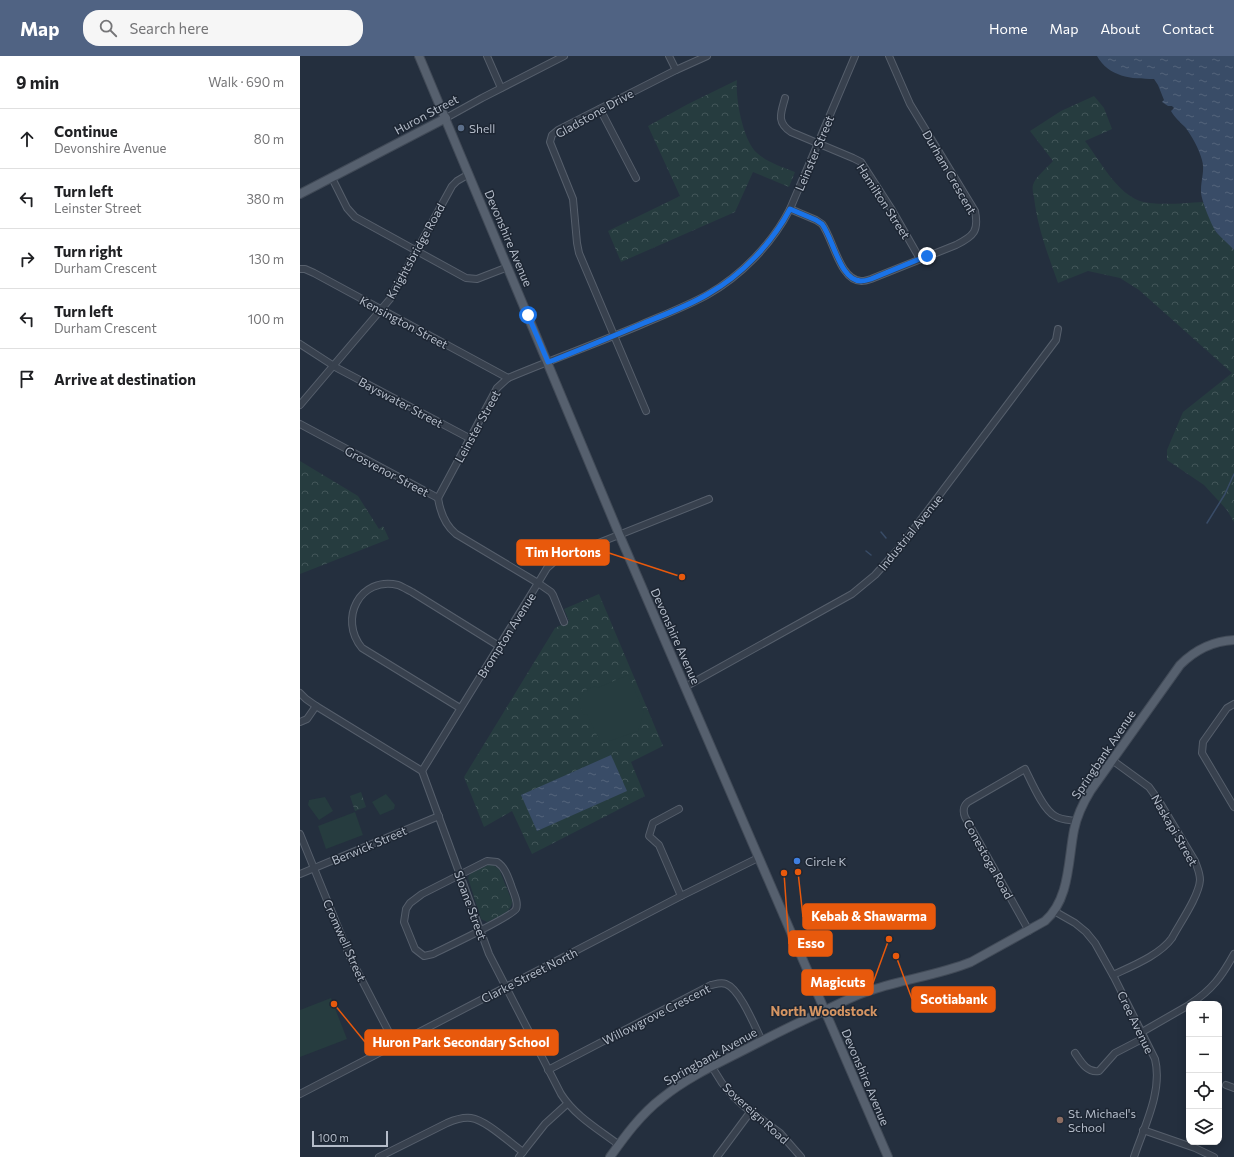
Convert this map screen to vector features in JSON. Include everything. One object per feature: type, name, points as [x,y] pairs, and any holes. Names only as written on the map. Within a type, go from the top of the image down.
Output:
[{"type":"main road","name":"Devonshire Avenue","points":[[419,56],[619,534],[888,1157]]},
{"type":"main road","name":"Huron Street","points":[[300,194],[446,118]]},
{"type":"main road","name":"Springbank Avenue","points":[[610,1157],[643,1115],[661,1098],[683,1083],[712,1067],[824,1010],[873,989],[960,967],[1045,921],[1054,911],[1060,900],[1076,821],[1086,798],[1182,662],[1205,647],[1218,642],[1234,640]]},
{"type":"street","points":[[488,56],[501,88]]},
{"type":"street","name":"Huron Street","points":[[446,118],[564,56]]},
{"type":"street","points":[[669,56],[676,70]]},
{"type":"street","name":"Gladstone Drive","points":[[646,411],[579,253],[573,199],[550,142],[552,135],[555,132],[676,70],[707,56]]},
{"type":"street","name":"Leinster Street","points":[[438,498],[497,388],[508,378],[542,363],[614,336],[707,295],[728,281],[762,250],[776,232],[790,209],[855,56]]},
{"type":"street","name":"Durham Crescent","points":[[790,209],[822,224],[842,267],[851,278],[861,281],[871,279],[967,240],[973,235],[976,229],[977,220],[975,211],[910,104],[889,56]]},
{"type":"street","name":"Hamilton Street","points":[[785,98],[781,118],[784,126],[791,132],[853,158],[864,165],[920,259]]},
{"type":"street","points":[[600,109],[636,178]]},
{"type":"street","name":"Knightsbridge Road","points":[[300,405],[392,295],[452,186],[457,181],[469,174]]},
{"type":"street","points":[[332,178],[347,208],[355,217],[466,278],[483,278],[508,267]]},
{"type":"street","name":"Kensington Street","points":[[300,269],[305,269],[314,273],[508,378]]},
{"type":"street","name":"Industrial Avenue","points":[[685,687],[852,594],[875,575],[901,546],[1056,340],[1058,330]]},
{"type":"street","points":[[300,344],[333,365]]},
{"type":"street","name":"Bayswater Street","points":[[333,365],[469,438]]},
{"type":"street","name":"Grosvenor Street","points":[[300,424],[438,498],[447,524],[454,532],[551,592],[564,622]]},
{"type":"street","name":"Brompton Avenue","points":[[422,771],[547,568],[556,560],[709,499]]},
{"type":"street","points":[[460,708],[362,648],[356,639],[352,625],[353,612],[358,600],[364,593],[378,586],[392,584],[398,585],[412,592],[499,646]]},
{"type":"street","points":[[300,693],[316,706],[422,771]]},
{"type":"street","points":[[1234,704],[1227,708],[1203,742],[1202,751],[1234,807]]},
{"type":"street","points":[[300,722],[307,718],[316,706]]},
{"type":"street","name":"Naskapi Street","points":[[1112,760],[1142,781],[1154,793],[1195,861],[1200,880],[1196,895],[1170,940],[1158,951],[1113,975]]},
{"type":"street","name":"Conestoga Road","points":[[1029,931],[965,817],[963,810],[965,804],[1025,769],[1052,814],[1059,818],[1076,821]]},
{"type":"street","name":"Sloane Street","points":[[422,771],[489,954],[548,1070],[567,1104],[579,1116],[619,1145]]},
{"type":"street","points":[[679,809],[653,823],[649,836],[659,845],[681,896]]},
{"type":"street","name":"Berwick Street","points":[[300,874],[439,816]]},
{"type":"street","name":"Cromwell Street","points":[[300,834],[351,959],[395,1044]]},
{"type":"street","name":"Clarke Street North","points":[[300,1094],[681,896],[758,858]]},
{"type":"street","points":[[487,861],[497,862],[504,869],[515,896],[517,904],[514,911],[500,920],[440,951],[428,956],[421,954],[415,949],[405,928],[405,913],[410,902],[460,874],[487,861]]},
{"type":"street","name":"Cree Avenue","points":[[1054,911],[1075,923],[1091,937],[1113,975],[1154,1059],[1158,1080],[1155,1096],[1134,1157]]},
{"type":"street","points":[[1194,1001],[1207,992],[1217,982],[1234,954]]},
{"type":"street","name":"Willowgrove Crescent","points":[[548,1070],[711,986],[721,983],[727,984],[737,993],[762,1041]]},
{"type":"street","points":[[1075,1053],[1083,1064],[1091,1071],[1102,1069],[1115,1053],[1186,1007]]},
{"type":"street","name":"Sovereign Road","points":[[712,1067],[727,1090],[751,1111],[780,1132],[801,1157]]},
{"type":"street","points":[[1226,1085],[1234,1088]]},
{"type":"street","points":[[379,1157],[446,1123],[457,1119],[468,1118],[476,1119],[484,1123],[521,1154],[544,1124],[567,1104]]},
{"type":"street","points":[[717,1157],[751,1111]]},
{"type":"street","points":[[1143,1130],[1195,1148],[1214,1157]]},
{"type":"green space","points":[[737,80],[737,97],[741,118],[748,139],[757,153],[765,159],[795,172],[789,187],[753,172],[735,212],[621,262],[608,231],[680,196],[648,126]]},
{"type":"green space","points":[[1094,96],[1104,108],[1112,129],[1085,141],[1113,180],[1130,196],[1139,201],[1163,204],[1203,202],[1216,232],[1228,242],[1234,250],[1234,522],[1227,510],[1204,485],[1167,460],[1167,450],[1183,412],[1232,373],[1139,290],[1120,278],[1088,271],[1058,283],[1040,230],[1035,208],[1033,185],[1036,179],[1053,161],[1030,131],[1061,111]]},
{"type":"green space","points":[[300,461],[358,496],[379,529],[383,526],[389,539],[300,574]]},
{"type":"green space","points":[[599,594],[663,746],[631,762],[645,796],[532,854],[512,811],[484,827],[464,777],[555,628],[569,621],[564,609]]},
{"type":"green space","points":[[628,675],[644,711],[638,731],[601,744],[587,714],[584,715],[578,703],[585,690],[596,686],[597,688]]},
{"type":"green space","points":[[361,792],[366,807],[355,811],[350,796]]},
{"type":"green space","points":[[386,794],[395,805],[394,809],[380,815],[372,802]]},
{"type":"green space","points":[[325,797],[333,811],[319,820],[308,805],[309,800]]},
{"type":"green space","points":[[355,812],[363,835],[326,849],[318,826]]},
{"type":"green space","points":[[488,865],[493,865],[499,869],[512,901],[512,905],[507,911],[487,922],[481,919],[468,878],[470,874]]},
{"type":"green space","points":[[331,998],[347,1039],[300,1057],[300,1010]]},
{"type":"water","points":[[1097,56],[1234,56],[1234,250],[1217,233],[1204,206],[1201,194],[1203,164],[1193,138],[1171,111],[1174,108],[1162,102],[1164,100],[1154,79],[1129,77],[1114,73],[1102,63]]},
{"type":"water","points":[[611,755],[627,791],[537,831],[521,795]]},
{"type":"waterway","points":[[1207,523],[1225,494],[1234,474]]},
{"type":"waterway","points":[[881,532],[886,538]]},
{"type":"waterway","points":[[866,551],[871,555]]},
{"type":"place","name":"Shell","points":[[461,128]]},
{"type":"place","name":"Tim Hortons","points":[[682,577]]},
{"type":"place","name":"Circle K","points":[[797,861]]},
{"type":"place","name":"Kebab & Shawarma","points":[[798,872]]},
{"type":"place","name":"Esso","points":[[784,873]]},
{"type":"place","name":"Magicuts","points":[[889,939]]},
{"type":"place","name":"Scotiabank","points":[[896,956]]},
{"type":"place","name":"Huron Park Secondary School","points":[[334,1004]]},
{"type":"place","name":"St. Michael's School","points":[[1060,1120]]},
{"type":"district","name":"North Woodstock","points":[[824,1011]]},
{"type":"route","points":[[528,315],[548,362],[614,336],[707,295],[728,281],[762,250],[776,232],[790,209],[822,224],[842,267],[851,278],[861,281],[871,279],[927,256]]}]
